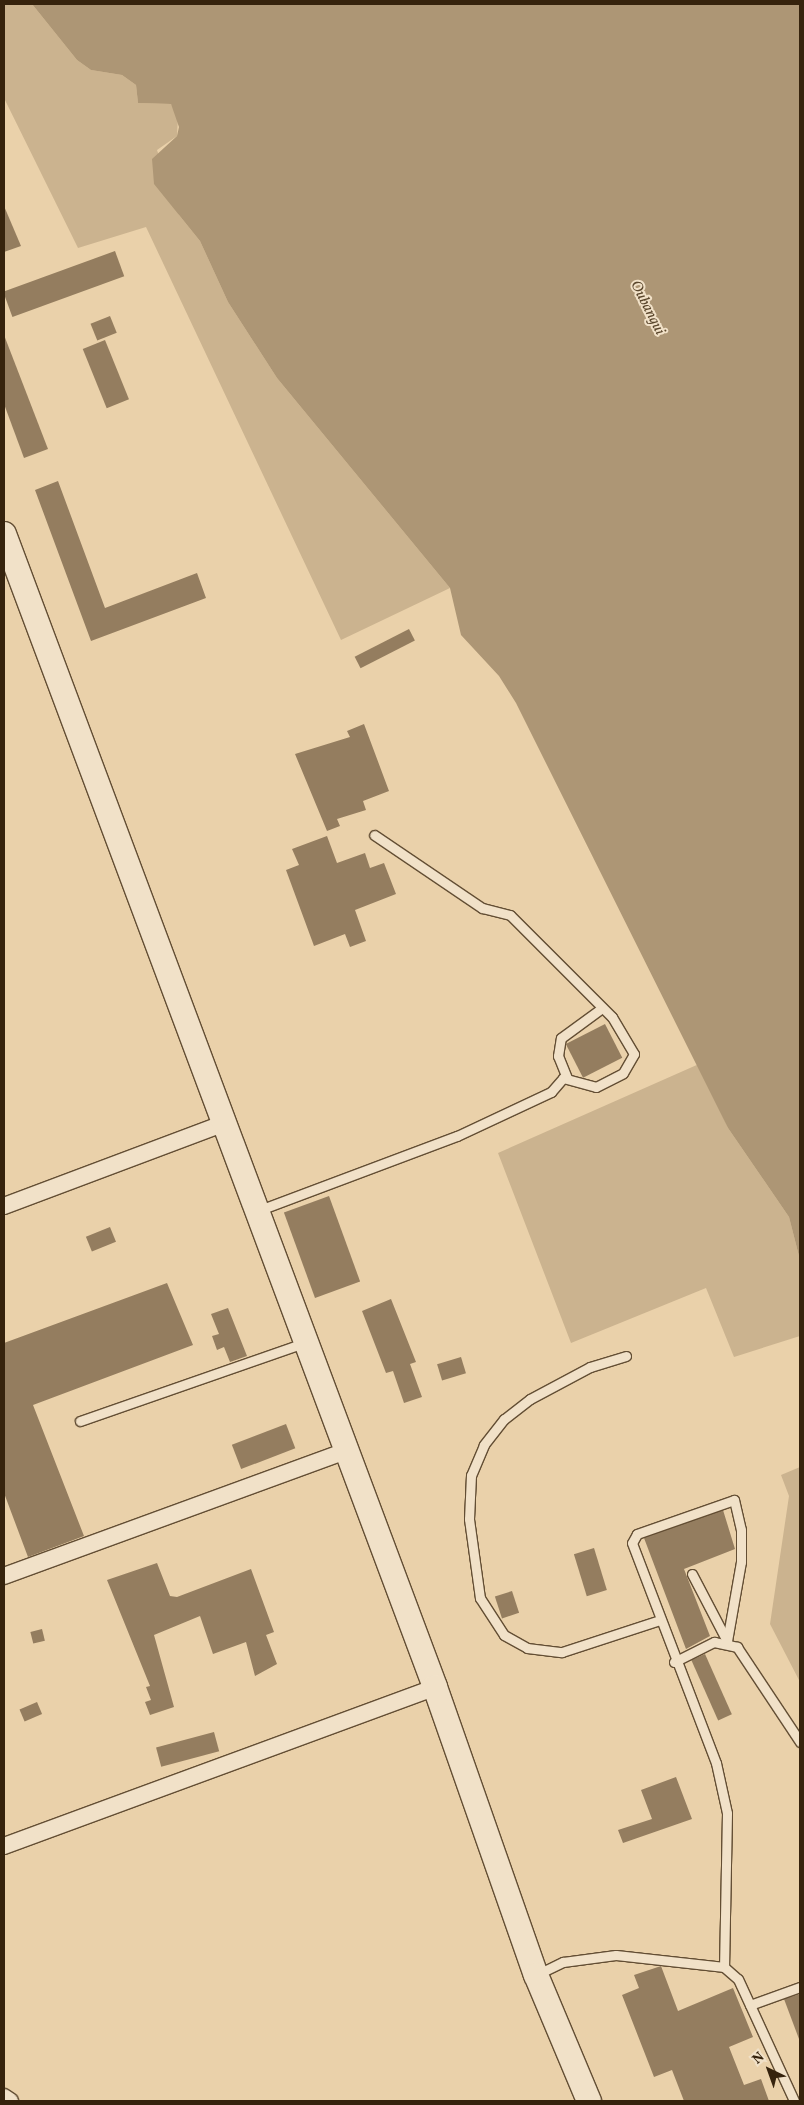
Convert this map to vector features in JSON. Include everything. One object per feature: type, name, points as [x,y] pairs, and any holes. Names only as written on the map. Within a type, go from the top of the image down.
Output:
[{"type":"street","points":[[4,534],[225,1123],[304,1343],[435,1687],[536,1975],[589,2101]]},
{"type":"street","points":[[4,1206],[225,1123]]},
{"type":"street","points":[[4,1576],[346,1450]]},
{"type":"street","points":[[4,1846],[435,1687]]},
{"type":"street","points":[[4,2097],[10,2101]]},
{"type":"lane","points":[[374,836],[482,908],[510,915],[602,1008],[634,1054],[623,1073],[596,1088],[575,1084],[568,1078],[558,1056],[561,1038],[602,1008]]},
{"type":"lane","points":[[257,1211],[457,1136],[550,1092],[568,1078]]},
{"type":"lane","points":[[80,1421],[304,1343]]},
{"type":"lane","points":[[626,1356],[590,1366],[504,1419],[484,1445],[472,1475],[469,1518],[480,1598],[504,1635],[526,1648],[562,1652],[660,1620]]},
{"type":"lane","points":[[724,1967],[726,1813],[716,1763],[674,1662],[632,1543],[634,1537],[730,1498],[737,1502],[741,1562],[727,1641]]},
{"type":"lane","points":[[692,1574],[727,1641],[737,1647],[800,1742]]},
{"type":"lane","points":[[674,1662],[714,1642],[727,1641]]},
{"type":"lane","points":[[536,1975],[563,1962],[616,1955],[724,1967],[738,1979],[794,2101]]},
{"type":"lane","points":[[750,2005],[800,1987]]},
{"type":"shaded area","points":[[4,4],[32,4],[77,60],[91,70],[122,75],[136,85],[138,103],[171,104],[178,116],[177,136],[157,150],[179,215],[200,241],[228,302],[277,378],[450,588],[341,640],[146,227],[78,248],[4,98]]},
{"type":"shaded area","points":[[699,1064],[728,1128],[789,1217],[800,1260],[800,1336],[734,1357],[706,1288],[571,1343],[498,1153]]},
{"type":"shaded area","points":[[800,1467],[800,1682],[770,1624],[789,1496],[781,1475]]},
{"type":"water","name":"Oubangui","points":[[32,4],[800,4],[800,1260],[789,1217],[728,1128],[516,703],[499,676],[461,635],[450,588],[277,378],[228,302],[200,241],[154,184],[152,159],[177,136],[179,127],[171,104],[138,103],[136,85],[122,75],[91,70],[77,60]]},
{"type":"building","points":[[4,206],[21,246],[4,252]]},
{"type":"building","points":[[115,251],[124,276],[12,317],[4,291]]},
{"type":"building","points":[[110,316],[117,333],[97,341],[91,324]]},
{"type":"building","points":[[4,335],[48,449],[24,458],[4,404]]},
{"type":"building","points":[[105,340],[129,399],[107,408],[83,349]]},
{"type":"building","points":[[58,481],[105,608],[197,573],[206,598],[91,641],[35,490]]},
{"type":"building","points":[[409,629],[415,641],[361,668],[355,657]]},
{"type":"building","points":[[364,724],[389,791],[363,801],[366,810],[337,819],[340,826],[327,831],[295,754],[350,737],[347,731]]},
{"type":"building","points":[[327,836],[337,863],[365,853],[370,868],[384,863],[396,894],[355,910],[366,941],[350,947],[345,934],[314,946],[286,870],[299,865],[292,849]]},
{"type":"building","points":[[605,1024],[622,1058],[583,1078],[566,1044]]},
{"type":"building","points":[[329,1196],[360,1282],[315,1298],[284,1212]]},
{"type":"building","points":[[110,1227],[116,1242],[92,1252],[86,1237]]},
{"type":"building","points":[[167,1283],[193,1345],[33,1405],[84,1536],[28,1557],[4,1493],[4,1343]]},
{"type":"building","points":[[391,1299],[416,1362],[410,1364],[422,1397],[404,1403],[393,1371],[386,1373],[362,1311]]},
{"type":"building","points":[[228,1308],[247,1356],[230,1362],[224,1347],[217,1350],[212,1336],[219,1334],[211,1314]]},
{"type":"building","points":[[461,1357],[466,1373],[442,1381],[437,1364]]},
{"type":"building","points":[[286,1424],[295,1448],[241,1469],[232,1445]]},
{"type":"building","points":[[723,1510],[735,1549],[684,1569],[710,1636],[686,1649],[644,1538]]},
{"type":"building","points":[[594,1548],[607,1590],[587,1596],[574,1554]]},
{"type":"building","points":[[157,1563],[170,1596],[177,1597],[251,1569],[274,1632],[266,1635],[277,1664],[255,1676],[246,1642],[213,1654],[200,1616],[154,1635],[174,1707],[150,1715],[145,1702],[151,1700],[146,1687],[150,1686],[107,1580]]},
{"type":"building","points":[[512,1591],[519,1613],[502,1618],[495,1597]]},
{"type":"building","points":[[42,1629],[45,1641],[33,1644],[30,1632]]},
{"type":"building","points":[[705,1654],[732,1714],[718,1720],[691,1660]]},
{"type":"building","points":[[37,1702],[42,1714],[25,1721],[20,1709]]},
{"type":"building","points":[[214,1732],[219,1751],[161,1767],[156,1748]]},
{"type":"building","points":[[676,1777],[692,1819],[623,1843],[618,1830],[652,1819],[641,1790]]},
{"type":"building","points":[[661,1966],[678,2011],[733,1988],[753,2037],[729,2047],[744,2085],[761,2079],[769,2101],[684,2101],[672,2070],[654,2077],[622,1995],[639,1988],[634,1975]]},
{"type":"building","points":[[800,1994],[800,2039],[799,2039],[784,1999]]}]
